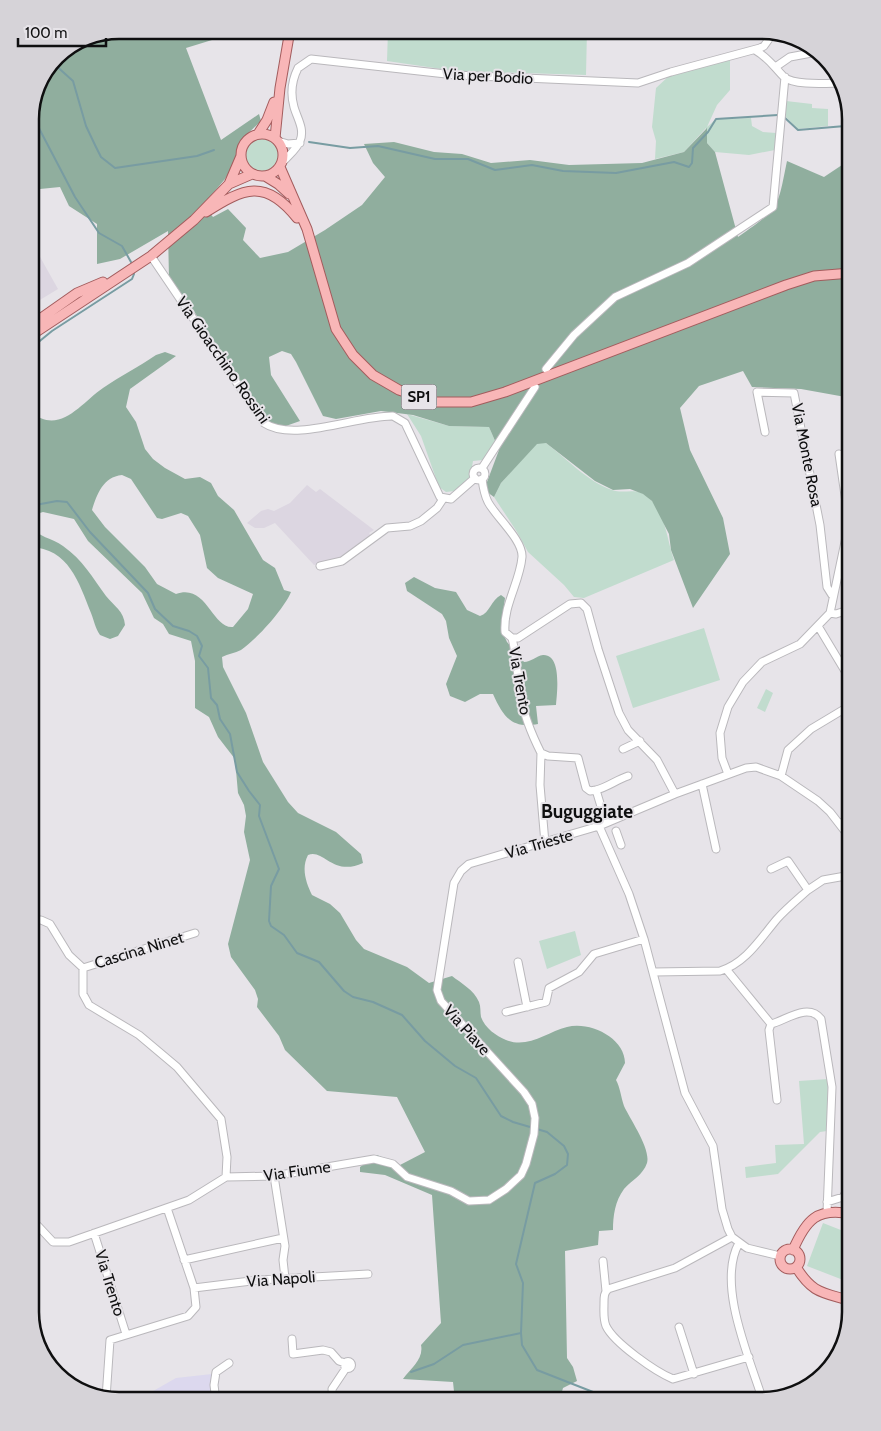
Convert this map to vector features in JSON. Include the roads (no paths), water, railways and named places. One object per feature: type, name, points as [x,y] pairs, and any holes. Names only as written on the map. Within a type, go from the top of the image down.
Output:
[{"type":"main road","name":"SP1","points":[[288,39],[280,88],[276,139],[283,151],[281,165],[291,196],[307,229],[336,329],[353,355],[373,375],[399,390],[434,402],[471,402],[505,392],[786,285],[814,276],[842,274]]},
{"type":"main road","name":"SP1","points":[[240,156],[243,145],[247,140],[258,134],[267,120],[280,88]]},
{"type":"main road","points":[[258,134],[276,139]]},
{"type":"main road","points":[[240,156],[246,170],[252,174]]},
{"type":"main road","points":[[229,184],[240,156]]},
{"type":"main road","points":[[265,176],[271,174],[281,165]]},
{"type":"main road","name":"SP1","points":[[252,174],[265,176],[278,184],[291,196]]},
{"type":"main road","points":[[39,330],[151,256],[194,220],[229,184],[252,174]]},
{"type":"main road","points":[[194,220],[231,196],[246,191],[263,190],[277,197],[307,229]]},
{"type":"main road","points":[[39,321],[77,294],[122,274]]},
{"type":"main road","points":[[39,326],[57,314],[68,311]]},
{"type":"main road","points":[[793,1250],[803,1228],[810,1220],[827,1212],[842,1213]]},
{"type":"main road","points":[[793,1250],[798,1253],[800,1259],[796,1267],[790,1269],[784,1267],[780,1262],[780,1256],[783,1251],[793,1250]]},
{"type":"main road","points":[[796,1267],[806,1283],[819,1291],[842,1298]]},
{"type":"street","points":[[769,39],[764,46],[756,50],[777,66],[785,77],[794,82],[833,83]]},
{"type":"street","name":"Via per Bodio","points":[[300,144],[302,132],[293,106],[292,90],[298,68],[310,59],[455,75],[638,83],[672,71],[756,50]]},
{"type":"street","points":[[777,66],[790,57],[809,54]]},
{"type":"street","points":[[546,369],[574,335],[615,297],[688,263],[773,207],[785,77]]},
{"type":"street","points":[[276,139],[288,144],[300,144]]},
{"type":"street","points":[[281,165],[300,144]]},
{"type":"street","name":"Via Gioacchino Rossini","points":[[151,256],[264,423],[278,430],[291,430],[386,416],[399,418],[410,432],[438,494],[443,499]]},
{"type":"street","points":[[320,566],[342,561],[387,528],[416,524],[431,514],[443,499],[451,499],[478,479],[474,470],[482,468],[535,387]]},
{"type":"street","name":"Via Monte Rosa","points":[[765,432],[757,392],[794,392],[820,525],[827,587],[832,595]]},
{"type":"street","name":"Via Monte Rosa","points":[[839,454],[842,475]]},
{"type":"street","name":"Via Trento","points":[[478,479],[488,503],[519,546],[522,557],[504,620],[505,632],[512,638],[518,662],[520,696],[527,721],[541,753],[540,785],[545,842]]},
{"type":"street","name":"Via Monte Rosa","points":[[830,613],[832,595],[842,553]]},
{"type":"street","points":[[512,638],[518,638],[570,604],[581,604],[587,609],[619,712],[628,730],[658,760],[675,794]]},
{"type":"street","points":[[728,774],[722,758],[720,733],[723,719],[743,682],[762,662],[800,644],[830,613],[842,612]]},
{"type":"street","points":[[818,626],[842,666]]},
{"type":"street","points":[[781,776],[788,750],[811,729],[842,711]]},
{"type":"street","points":[[623,749],[640,741]]},
{"type":"street","points":[[541,753],[548,756],[578,758],[586,788],[590,791],[610,786],[618,779],[628,776]]},
{"type":"street","name":"Via Trieste","points":[[460,871],[469,864],[599,826],[675,794],[746,768],[756,767],[781,776],[818,801],[842,827]]},
{"type":"street","points":[[702,784],[716,849]]},
{"type":"street","points":[[596,790],[606,823]]},
{"type":"street","points":[[599,826],[629,894],[644,939],[680,1078],[713,1146],[722,1208],[732,1237],[739,1243],[780,1256]]},
{"type":"street","points":[[606,843],[618,838]]},
{"type":"street","points":[[771,869],[788,861],[808,890]]},
{"type":"street","name":"Via Piave","points":[[460,871],[454,884],[437,990],[441,1001],[524,1092],[532,1104],[535,1118]]},
{"type":"street","points":[[654,972],[720,971],[726,969],[752,950],[776,920],[808,890],[823,880],[842,877]]},
{"type":"street","points":[[39,920],[50,924],[70,955],[83,968],[83,994],[89,1005],[138,1035],[177,1067],[221,1119],[227,1157],[226,1177],[189,1200],[69,1242],[56,1242],[49,1239],[39,1227]]},
{"type":"street","name":"Cascina Ninet","points":[[83,968],[195,933]]},
{"type":"street","points":[[506,1012],[546,1002],[549,988],[579,972],[594,954],[644,939]]},
{"type":"street","points":[[518,962],[527,1007]]},
{"type":"street","points":[[726,969],[771,1024]]},
{"type":"street","points":[[777,1100],[769,1030],[771,1024],[794,1014],[814,1013],[821,1019],[832,1086],[827,1212]]},
{"type":"street","name":"Via Fiume","points":[[226,1177],[274,1176],[380,1160],[394,1164],[413,1180],[451,1190],[468,1200],[489,1200],[522,1175],[534,1134],[535,1118]]},
{"type":"street","points":[[274,1176],[284,1238],[285,1278]]},
{"type":"street","points":[[826,1202],[842,1197]]},
{"type":"street","points":[[106,1391],[110,1340],[194,1313],[197,1301],[194,1288],[167,1208]]},
{"type":"street","name":"Via Trento","points":[[94,1233],[126,1334]]},
{"type":"street","points":[[606,1291],[675,1268],[732,1237]]},
{"type":"street","points":[[184,1260],[284,1238]]},
{"type":"street","points":[[739,1243],[732,1262],[732,1283],[738,1322],[760,1392]]},
{"type":"street","points":[[604,1261],[605,1321],[614,1338],[667,1376],[680,1378],[749,1357]]},
{"type":"street","name":"Via Napoli","points":[[194,1288],[285,1278],[368,1274]]},
{"type":"street","points":[[679,1326],[694,1374]]},
{"type":"street","points":[[292,1339],[292,1354],[323,1350],[331,1352],[339,1361],[346,1365],[332,1389],[332,1392]]},
{"type":"street","points":[[215,1392],[216,1372],[229,1363]]},
{"type":"waterway","points":[[58,67],[73,81],[86,126],[101,157],[115,168],[197,156],[214,150]]},
{"type":"waterway","points":[[309,142],[350,148],[378,146],[435,159],[468,159],[495,170],[532,165],[563,171],[616,173],[674,162],[689,167],[692,163],[693,148],[708,132],[716,119],[778,115]]},
{"type":"waterway","points":[[784,117],[798,130],[842,126]]},
{"type":"waterway","points":[[39,128],[75,197],[99,233],[122,246],[131,262]]},
{"type":"waterway","points":[[39,342],[52,331],[132,279],[134,274]]},
{"type":"waterway","points":[[39,504],[57,501],[67,502],[90,532],[148,593],[155,609],[173,626],[189,631],[197,636],[202,646],[199,656],[208,668],[211,698],[217,705],[220,719],[230,734],[237,772],[260,805],[259,816],[279,869],[271,886],[269,921],[271,926],[284,935],[297,953],[319,962],[344,991],[353,997],[373,1002],[402,1015],[425,1041],[455,1066],[476,1078],[501,1116],[513,1122],[547,1132],[564,1146],[568,1154],[567,1165],[555,1174],[535,1183],[516,1264],[523,1283],[521,1333],[463,1345],[434,1364],[411,1372]]},
{"type":"waterway","points":[[521,1333],[522,1345],[537,1370],[593,1392]]},
{"type":"district","name":"Buguggiate","points":[[587,811]]}]
